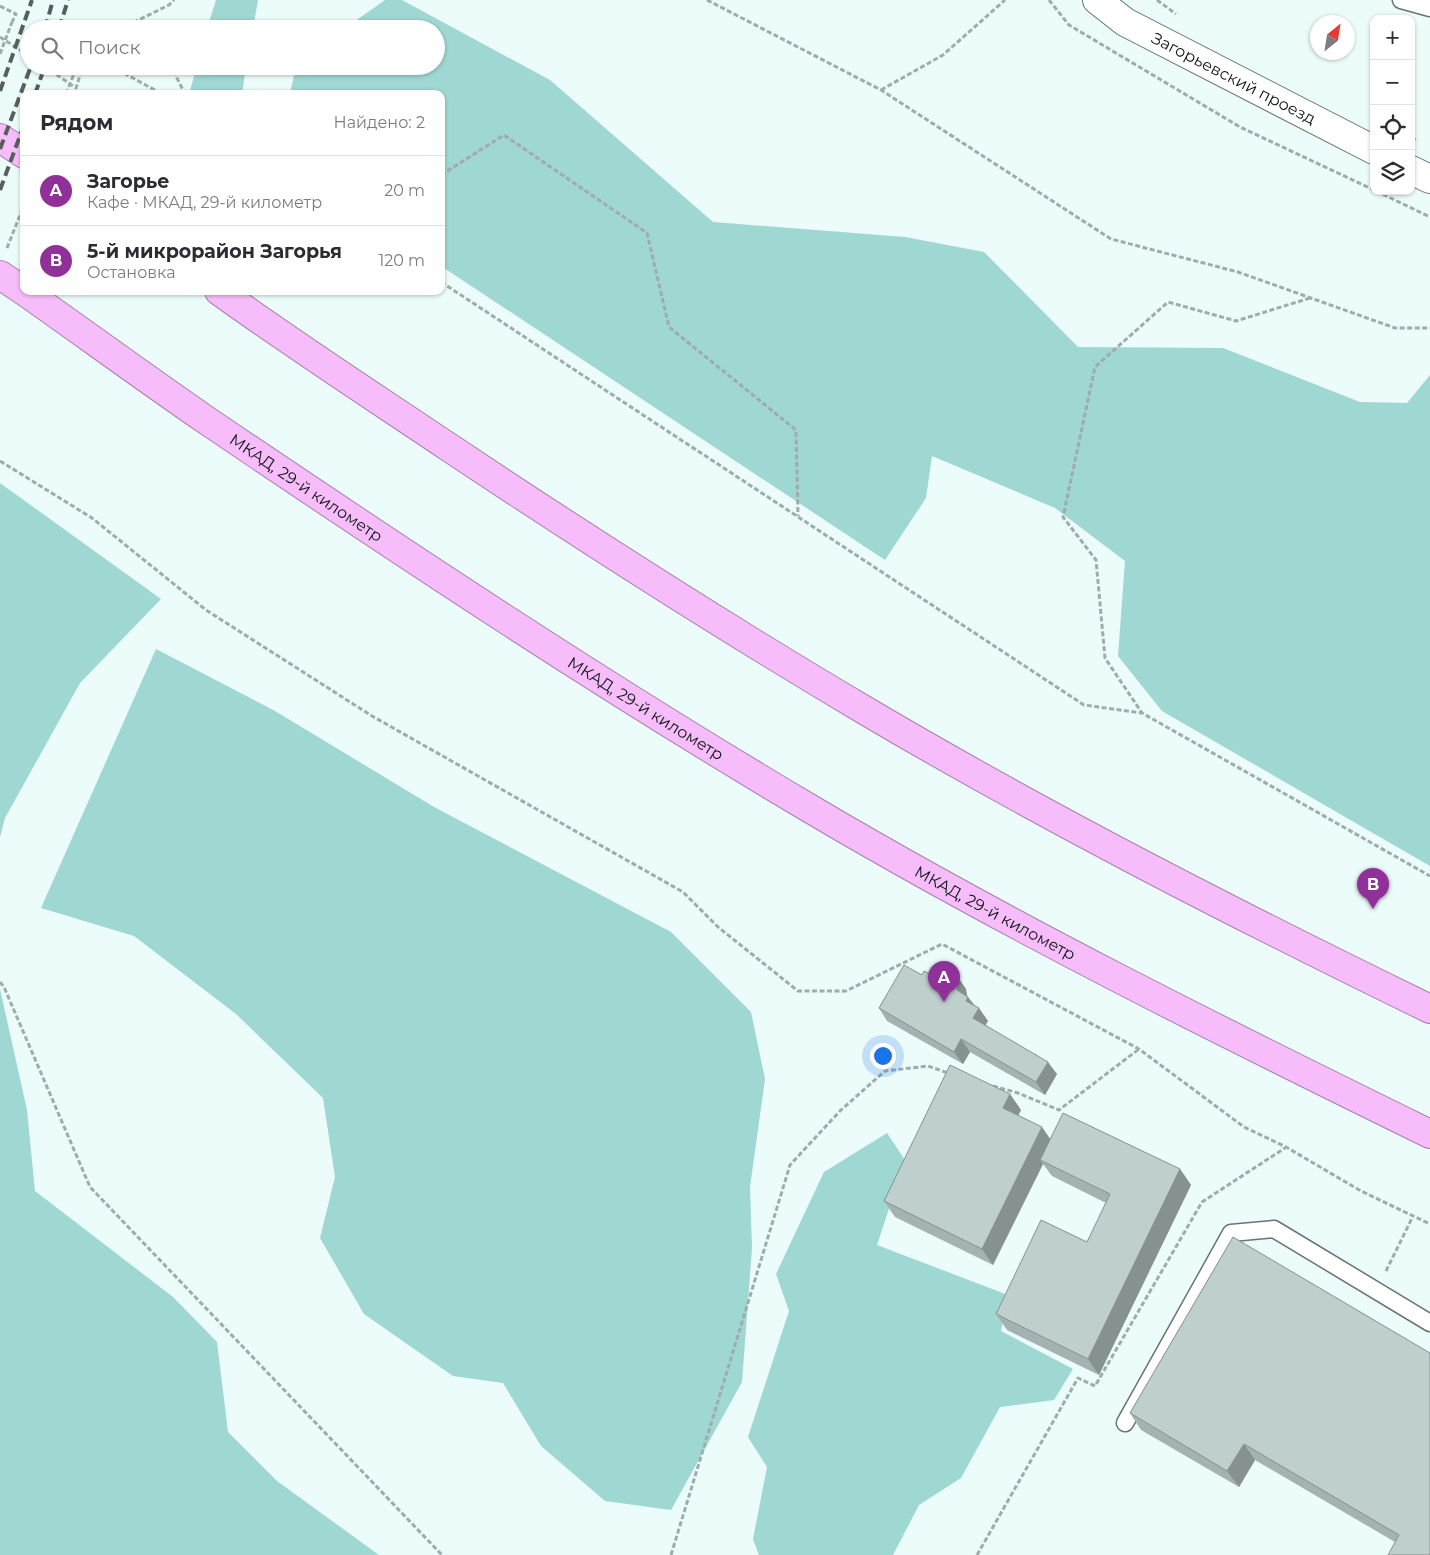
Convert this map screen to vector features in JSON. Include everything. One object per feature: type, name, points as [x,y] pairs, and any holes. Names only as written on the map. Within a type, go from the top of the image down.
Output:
[{"type":"highway","points":[[0,138],[20,151]]},
{"type":"highway","name":"МКАД, 29-й километр","points":[[3,262],[20,285]]},
{"type":"highway","name":"МКАД, 29-й километр","points":[[30,295],[203,418],[498,615],[794,798],[972,900],[1301,1071],[1430,1134]]},
{"type":"highway","points":[[225,295],[275,331],[560,521],[703,612],[867,712],[1034,806],[1186,887],[1430,1009]]},
{"type":"street","name":"Загорьевский проезд","points":[[1097,0],[1125,22],[1370,148]]},
{"type":"street","points":[[1415,172],[1430,180]]},
{"type":"lane","points":[[1401,0],[1430,8]]},
{"type":"lane","points":[[1125,1423],[1231,1233],[1274,1229],[1430,1323]]},
{"type":"path","points":[[137,20],[170,5],[174,0]]},
{"type":"path","points":[[707,0],[880,90],[1111,239],[1238,272],[1395,328],[1430,328]]},
{"type":"path","points":[[880,90],[943,55],[1005,0]]},
{"type":"path","points":[[1049,0],[1069,25],[1240,127],[1370,189]]},
{"type":"path","points":[[0,6],[16,14],[0,54]]},
{"type":"path","points":[[0,37],[20,50]]},
{"type":"path","points":[[57,75],[76,88],[80,75]]},
{"type":"path","points":[[68,90],[73,75]]},
{"type":"path","points":[[127,75],[155,90]]},
{"type":"path","points":[[176,75],[183,90]]},
{"type":"path","points":[[445,172],[504,135],[646,233],[669,326],[796,430],[798,517]]},
{"type":"path","points":[[1383,195],[1430,217]]},
{"type":"path","points":[[3,262],[20,216]]},
{"type":"path","points":[[445,285],[1084,705],[1142,713],[1430,876]]},
{"type":"path","points":[[1142,713],[1104,658],[1096,560],[1063,517],[1095,367],[1168,302],[1236,321],[1310,298]]},
{"type":"path","points":[[0,461],[92,518],[206,610],[372,716],[683,892],[718,927],[798,991],[846,991],[942,944],[1140,1049],[1244,1127],[1286,1147],[1362,1191],[1430,1224]]},
{"type":"path","points":[[0,982],[4,987],[90,1187],[442,1555]]},
{"type":"path","points":[[990,1085],[1018,1093],[1059,1110],[1140,1049]]},
{"type":"path","points":[[670,1555],[790,1165],[841,1110],[885,1071],[928,1066],[955,1075]]},
{"type":"path","points":[[977,1555],[1078,1378],[1095,1386],[1202,1202],[1286,1147]]},
{"type":"path","points":[[1392,1259],[1413,1216]]},
{"type":"shaded area","points":[[216,0],[258,0],[255,20],[210,20]]},
{"type":"shaded area","points":[[385,0],[402,0],[439,20],[357,20]]},
{"type":"shaded area","points":[[445,23],[550,80],[713,222],[905,237],[984,252],[1078,347],[1223,348],[1360,402],[1407,403],[1430,375],[1430,866],[1162,711],[1118,656],[1125,561],[1055,508],[932,456],[926,498],[885,560],[445,269],[445,90],[291,90],[294,75],[445,75]]},
{"type":"shaded area","points":[[194,75],[245,75],[243,90],[190,90]]},
{"type":"shaded area","points":[[0,483],[161,599],[80,683],[5,818],[0,837]]},
{"type":"shaded area","points":[[156,649],[275,711],[434,807],[671,932],[751,1012],[765,1079],[750,1187],[752,1248],[742,1382],[671,1510],[605,1501],[541,1446],[503,1383],[453,1376],[364,1314],[320,1238],[335,1177],[323,1098],[236,1014],[134,936],[41,908]]},
{"type":"shaded area","points":[[0,989],[27,1110],[35,1191],[173,1297],[217,1342],[228,1432],[277,1481],[379,1555],[0,1555]]},
{"type":"shaded area","points":[[887,1133],[905,1160],[877,1245],[1008,1295],[1001,1331],[1073,1369],[1054,1400],[1000,1407],[961,1478],[919,1505],[893,1555],[759,1555],[753,1539],[767,1467],[748,1437],[789,1311],[776,1274],[824,1172]]},
{"type":"building","points":[[904,965],[922,975],[924,971],[933,976],[945,969],[957,976],[957,990],[968,997],[966,1001],[979,1008],[973,1018],[1048,1062],[1036,1082],[961,1039],[954,1052],[879,1008]]},
{"type":"building","points":[[950,1065],[1010,1094],[1003,1108],[1042,1127],[982,1249],[884,1201]]},
{"type":"building","points":[[1063,1113],[1180,1169],[1088,1359],[996,1314],[1041,1220],[1087,1242],[1110,1194],[1040,1160]]},
{"type":"building","points":[[1233,1237],[1430,1353],[1430,1555],[1388,1555],[1399,1535],[1244,1444],[1227,1471],[1130,1413]]},
{"type":"railway","points":[[25,20],[32,0]]},
{"type":"railway","points":[[47,20],[53,0]]},
{"type":"railway","points":[[62,20],[68,0]]},
{"type":"railway","points":[[0,91],[20,34]]},
{"type":"railway","points":[[22,90],[28,75]]},
{"type":"railway","points":[[36,90],[42,75]]},
{"type":"railway","points":[[0,149],[20,95]]},
{"type":"railway","points":[[0,190],[20,136]]},
{"type":"place","name":"5-й микрорайон Загорья","points":[[1373,909]]},
{"type":"place","name":"Загорье","points":[[944,1002]]}]
